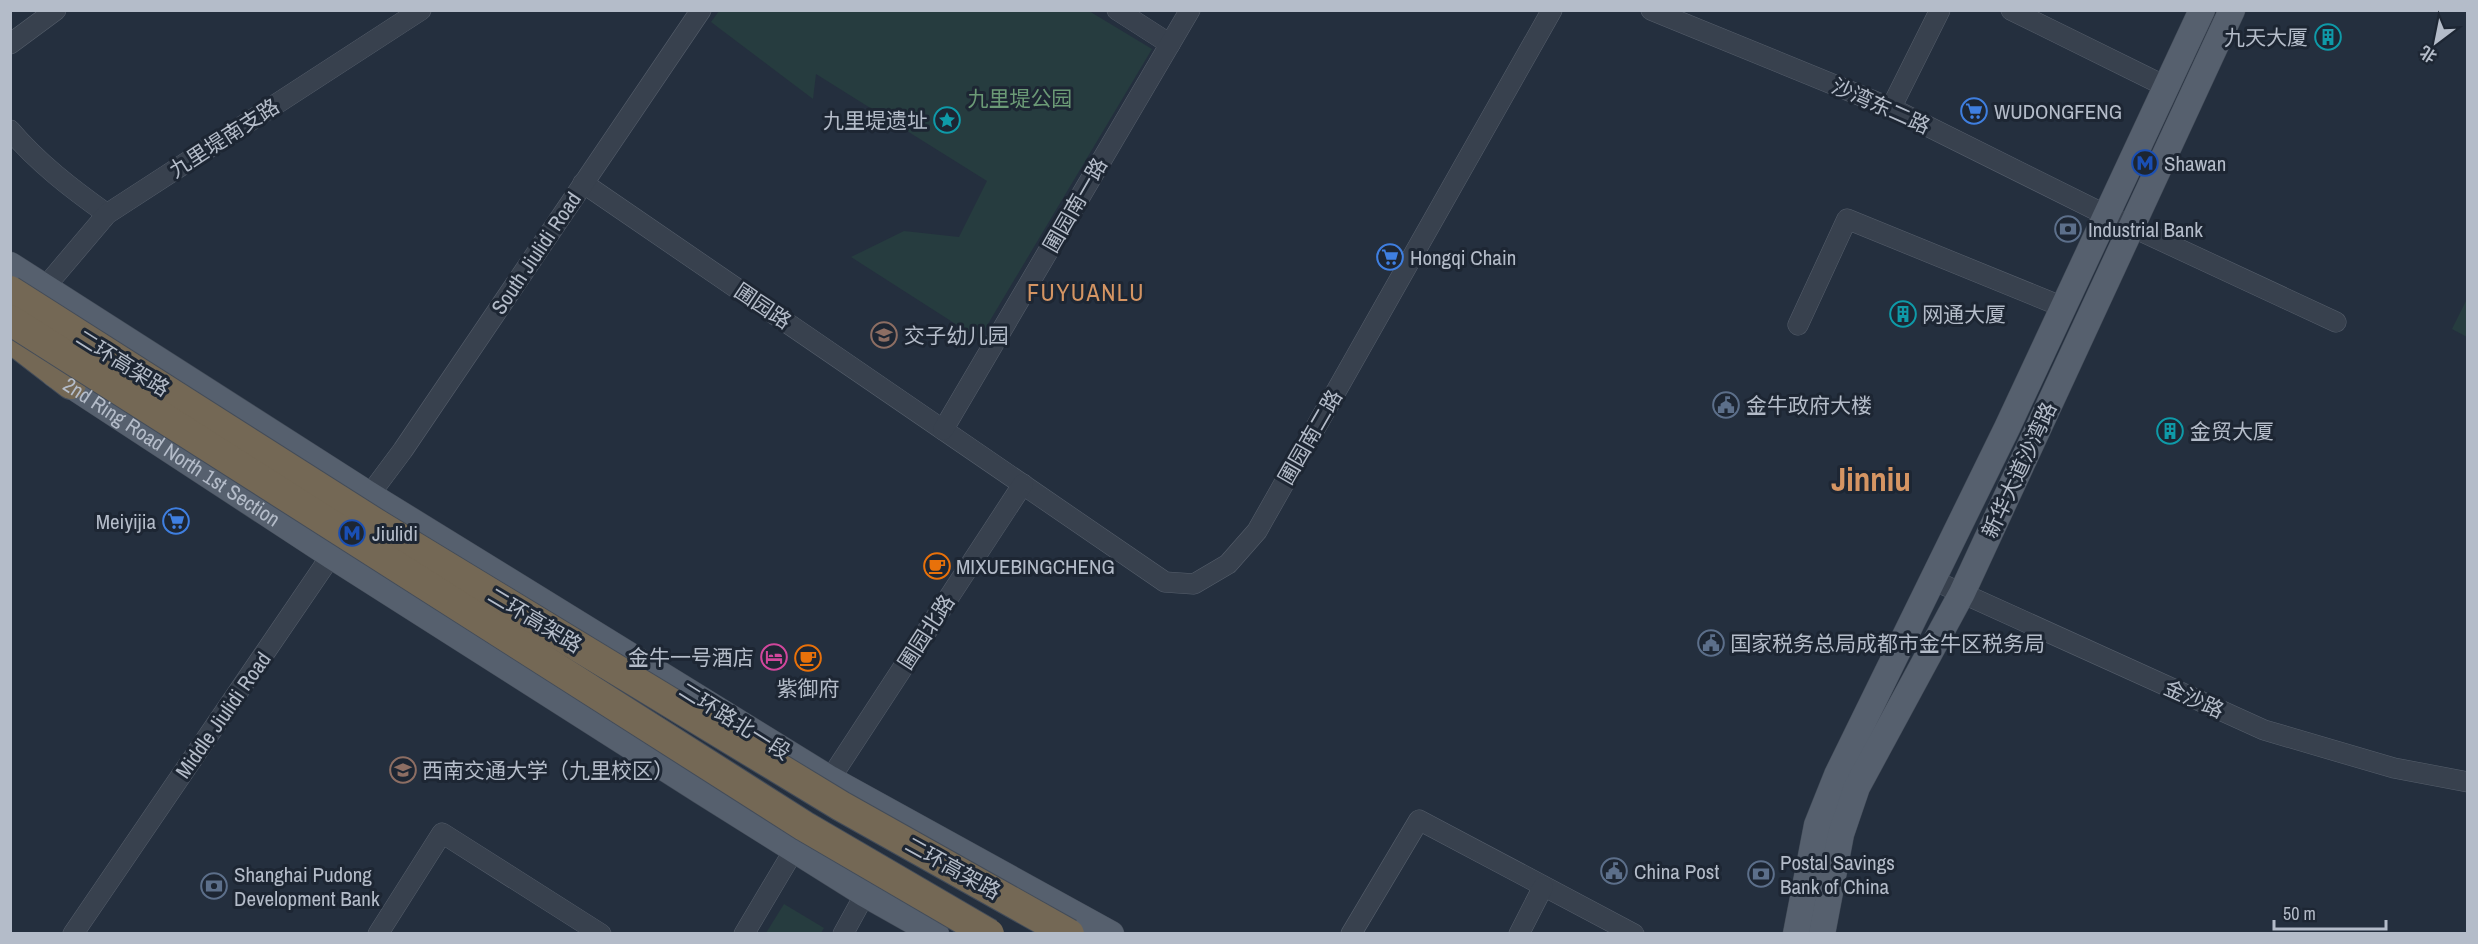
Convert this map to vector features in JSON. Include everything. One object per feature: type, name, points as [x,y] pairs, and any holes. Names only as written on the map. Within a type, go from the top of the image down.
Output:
[{"type":"highway","name":"二环高架路","points":[[10,291],[418,550],[841,806],[1069,933]]},
{"type":"highway","name":"二环高架路","points":[[10,320],[804,826],[989,933]]},
{"type":"highway","points":[[10,337],[70,384]]},
{"type":"main road","name":"新华大道沙湾路","points":[[1796,933],[1817,825],[1837,775],[1933,580],[2202,10]]},
{"type":"main road","name":"新华大道沙湾路","points":[[1822,933],[1841,834],[1857,787],[1962,593],[2232,10]]},
{"type":"main road","points":[[10,265],[368,494]]},
{"type":"main road","name":"2nd Ring Road North 1st Section","points":[[10,348],[70,384],[332,556]]},
{"type":"main road","name":"二环路北一段","points":[[368,494],[830,779],[1111,933]]},
{"type":"main road","points":[[332,556],[794,850],[936,933]]},
{"type":"street","points":[[10,44],[56,10]]},
{"type":"street","name":"九里堤南支路","points":[[46,286],[107,214],[421,10]]},
{"type":"street","name":"South Jiulidi Road","points":[[368,494],[403,450],[701,10]]},
{"type":"street","points":[[1117,10],[1170,44]]},
{"type":"street","name":"圃园南一路","points":[[943,430],[1190,10]]},
{"type":"street","name":"圃园南二路","points":[[943,430],[1165,582],[1194,584],[1228,564],[1257,531],[1552,10]]},
{"type":"street","name":"沙湾东二路","points":[[1651,10],[1891,108],[2106,215],[2336,322]]},
{"type":"street","points":[[1891,108],[1940,10]]},
{"type":"street","points":[[2011,10],[2167,87]]},
{"type":"street","points":[[10,130],[67,185],[107,214]]},
{"type":"street","name":"圃园路","points":[[583,183],[943,430]]},
{"type":"street","points":[[1798,325],[1847,219],[2063,307]]},
{"type":"street","name":"圃园北路","points":[[830,779],[1023,484]]},
{"type":"street","name":"Middle Jiulidi Road","points":[[73,933],[332,556],[368,494]]},
{"type":"street","name":"金沙路","points":[[1933,580],[2264,730],[2385,766],[2468,782]]},
{"type":"street","points":[[1352,933],[1419,820],[1634,933]]},
{"type":"street","points":[[378,933],[442,833],[601,933]]},
{"type":"street","points":[[744,933],[794,850]]},
{"type":"street","points":[[1519,933],[1543,887]]},
{"type":"street","points":[[843,933],[866,894]]},
{"type":"green space","name":"九里堤公园","points":[[719,11],[1089,11],[1152,49],[979,339],[851,257],[904,231],[959,237],[987,181],[816,74],[813,99],[711,22]]},
{"type":"green space","points":[[2467,299],[2467,337],[2452,329]]},
{"type":"green space","points":[[784,904],[824,928],[821,933],[766,933]]},
{"type":"place","name":"九天大厦","points":[[2328,37]]},
{"type":"place","name":"WUDONGFENG","points":[[1974,111]]},
{"type":"place","name":"九里堤遗址","points":[[947,120]]},
{"type":"place","name":"Shawan","points":[[2145,163]]},
{"type":"place","name":"Industrial Bank","points":[[2068,229]]},
{"type":"place","name":"Hongqi Chain","points":[[1390,257]]},
{"type":"place","name":"网通大厦","points":[[1903,314]]},
{"type":"place","name":"交子幼儿园","points":[[884,335]]},
{"type":"place","name":"金牛政府大楼","points":[[1726,405]]},
{"type":"place","name":"金贸大厦","points":[[2170,431]]},
{"type":"place","name":"Meiyijia","points":[[176,521]]},
{"type":"place","name":"Jiulidi","points":[[352,533]]},
{"type":"place","name":"MIXUEBINGCHENG","points":[[937,566]]},
{"type":"place","name":"国家税务总局成都市金牛区税务局","points":[[1711,643]]},
{"type":"place","name":"金牛一号酒店","points":[[774,657]]},
{"type":"place","name":"紫御府","points":[[808,658]]},
{"type":"place","name":"西南交通大学（九里校区）","points":[[403,770]]},
{"type":"place","name":"China Post","points":[[1614,871]]},
{"type":"place","name":"Postal Savings Bank of China","points":[[1761,874]]},
{"type":"place","name":"Shanghai Pudong Development Bank","points":[[214,886]]},
{"type":"district","name":"FUYUANLU","points":[[1086,292]]},
{"type":"district","name":"Jinniu","points":[[1871,479]]}]
